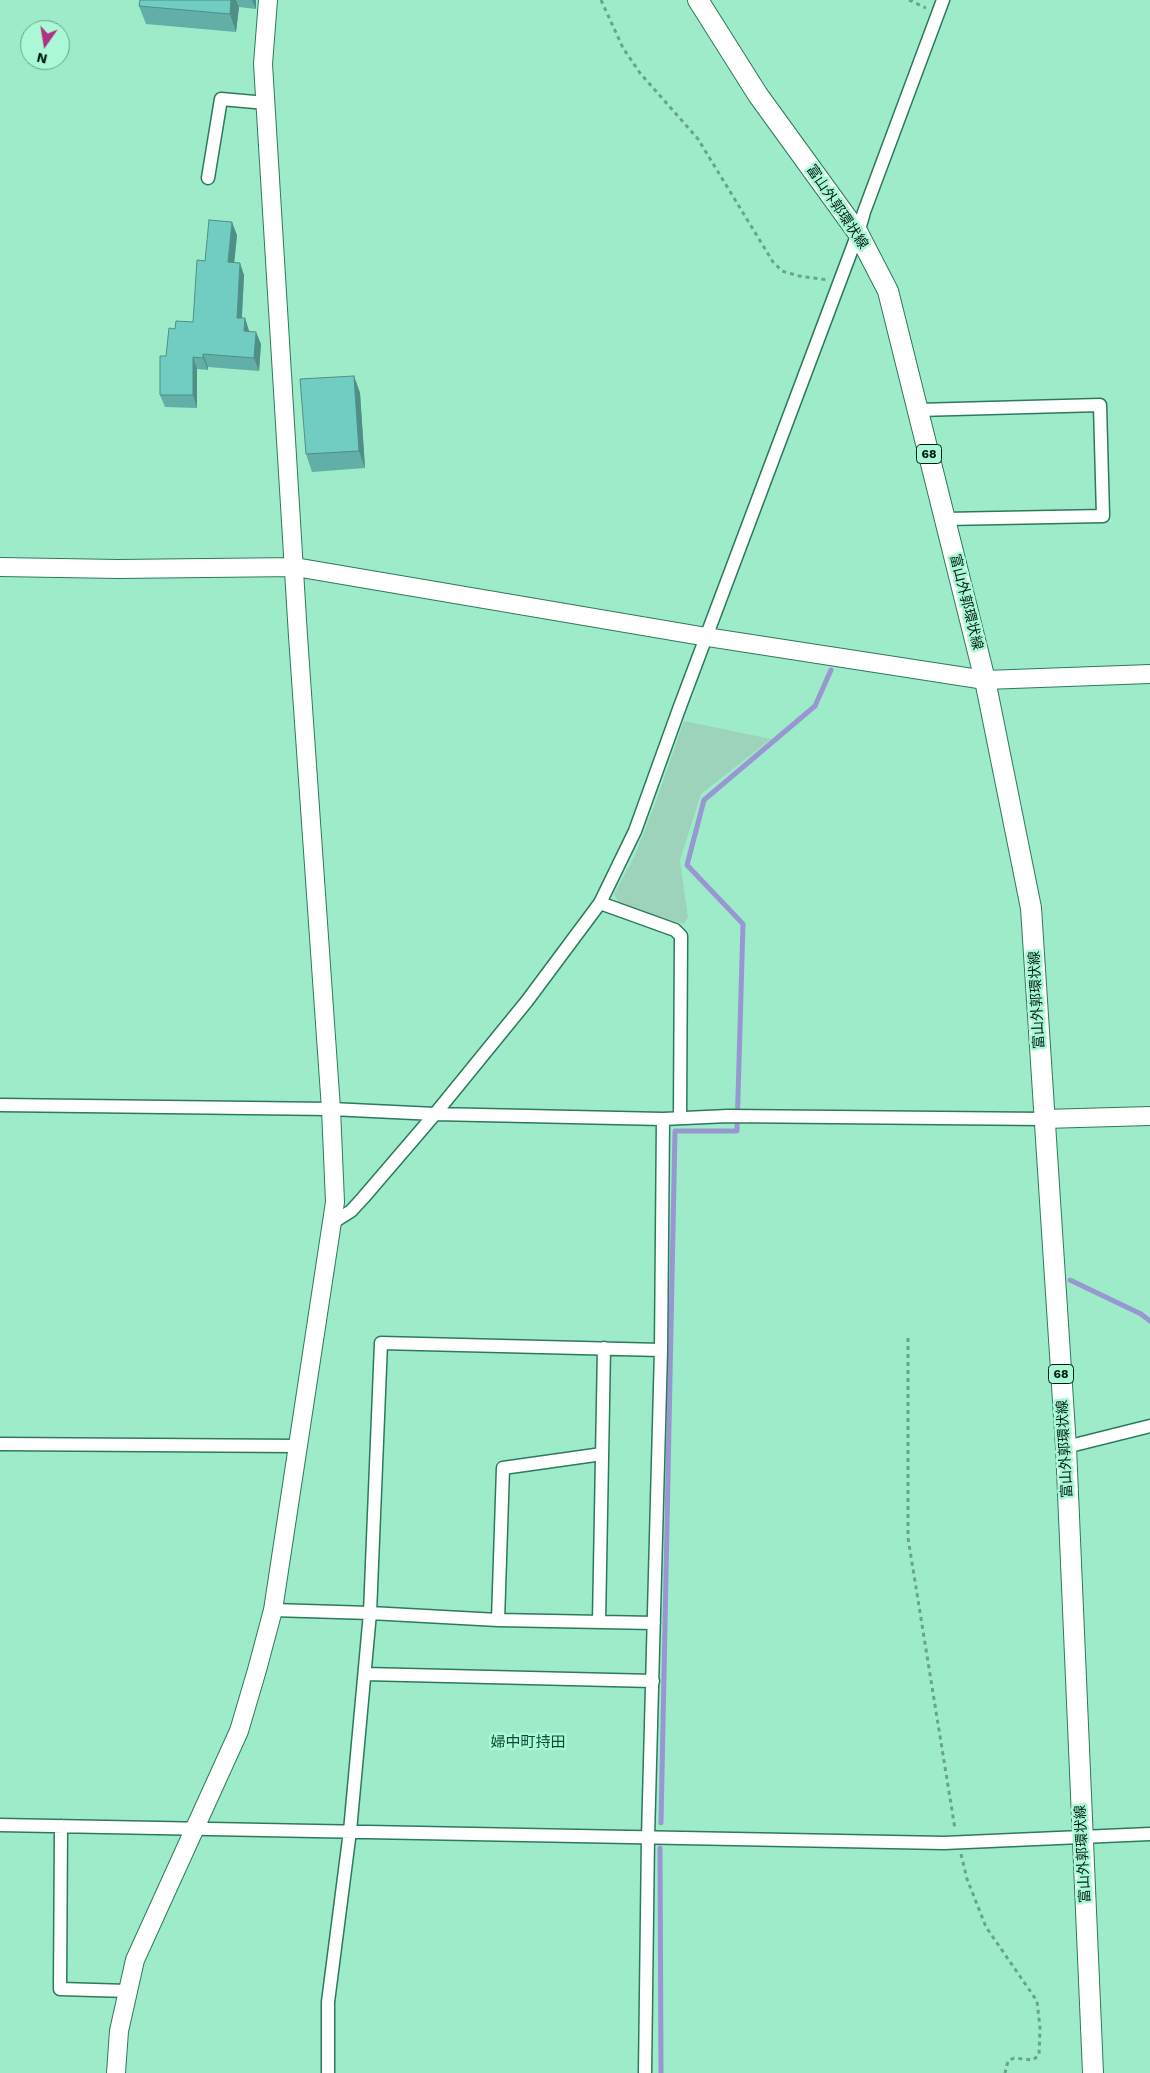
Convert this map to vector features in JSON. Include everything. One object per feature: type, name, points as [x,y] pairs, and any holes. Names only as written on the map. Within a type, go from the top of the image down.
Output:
[{"type":"main road","name":"富山外郭環状線","points":[[698,0],[758,95],[858,234],[888,291],[985,680],[1031,908],[1066,1447],[1092,2073]]},
{"type":"street","points":[[116,2073],[119,2031],[135,1960],[194,1828],[227,1761],[239,1731],[257,1670],[272,1610],[335,1202],[332,1109],[263,64],[268,0]]},
{"type":"street","points":[[332,1223],[357,1205],[435,1114],[527,1002],[600,903],[635,831],[858,234],[864,212],[943,0]]},
{"type":"street","points":[[208,178],[221,99],[266,103]]},
{"type":"street","points":[[918,410],[1100,405],[1104,516],[945,519]]},
{"type":"street","points":[[0,567],[118,569],[295,567],[707,637],[985,680],[1150,674]]},
{"type":"street","points":[[600,903],[676,930],[681,936],[680,1118]]},
{"type":"street","points":[[0,1105],[332,1109],[435,1114],[664,1119],[728,1116],[1044,1119],[1150,1116]]},
{"type":"street","points":[[645,2073],[648,1837],[661,1350],[664,1119]]},
{"type":"street","points":[[328,2073],[328,2002],[350,1831],[370,1614],[381,1343],[661,1350]]},
{"type":"street","points":[[599,1622],[604,1348]]},
{"type":"street","points":[[1066,1447],[1150,1426]]},
{"type":"street","points":[[0,1444],[298,1446]]},
{"type":"street","points":[[498,1620],[503,1468],[602,1454]]},
{"type":"street","points":[[272,1610],[498,1620],[654,1624]]},
{"type":"street","points":[[365,1674],[653,1681]]},
{"type":"street","points":[[0,1825],[958,1842],[1150,1834]]},
{"type":"street","points":[[61,1826],[60,1989],[128,1991]]},
{"type":"path","points":[[601,0],[623,48],[640,72],[698,138],[773,262],[782,271],[799,276],[840,281]]},
{"type":"path","points":[[909,0],[914,4],[938,12]]},
{"type":"path","points":[[908,1338],[908,1538],[958,1842],[967,1879],[986,1927],[1036,2001],[1040,2028],[1039,2055],[1033,2060],[1014,2058],[1008,2061],[1005,2073]]},
{"type":"green space","points":[[684,721],[771,739],[701,794],[680,860],[688,917],[684,924],[620,905],[614,894],[635,855]]},
{"type":"building","points":[[140,0],[231,0],[230,14],[139,6]]},
{"type":"building","points":[[209,220],[232,222],[228,262],[240,263],[237,318],[245,318],[244,331],[256,332],[254,358],[203,354],[203,358],[193,357],[193,395],[160,395],[160,356],[166,356],[169,328],[175,329],[176,321],[193,322],[197,260],[205,261]]},
{"type":"building","points":[[354,376],[359,451],[306,454],[300,379]]},
{"type":"waterway","points":[[661,1823],[675,1131],[737,1131],[743,924],[687,865],[704,800],[815,706],[831,670]]},
{"type":"waterway","points":[[1070,1280],[1141,1314],[1150,1321]]},
{"type":"waterway","points":[[660,1848],[661,2073]]},
{"type":"district","name":"婦中町持田","points":[[528,1743]]}]
